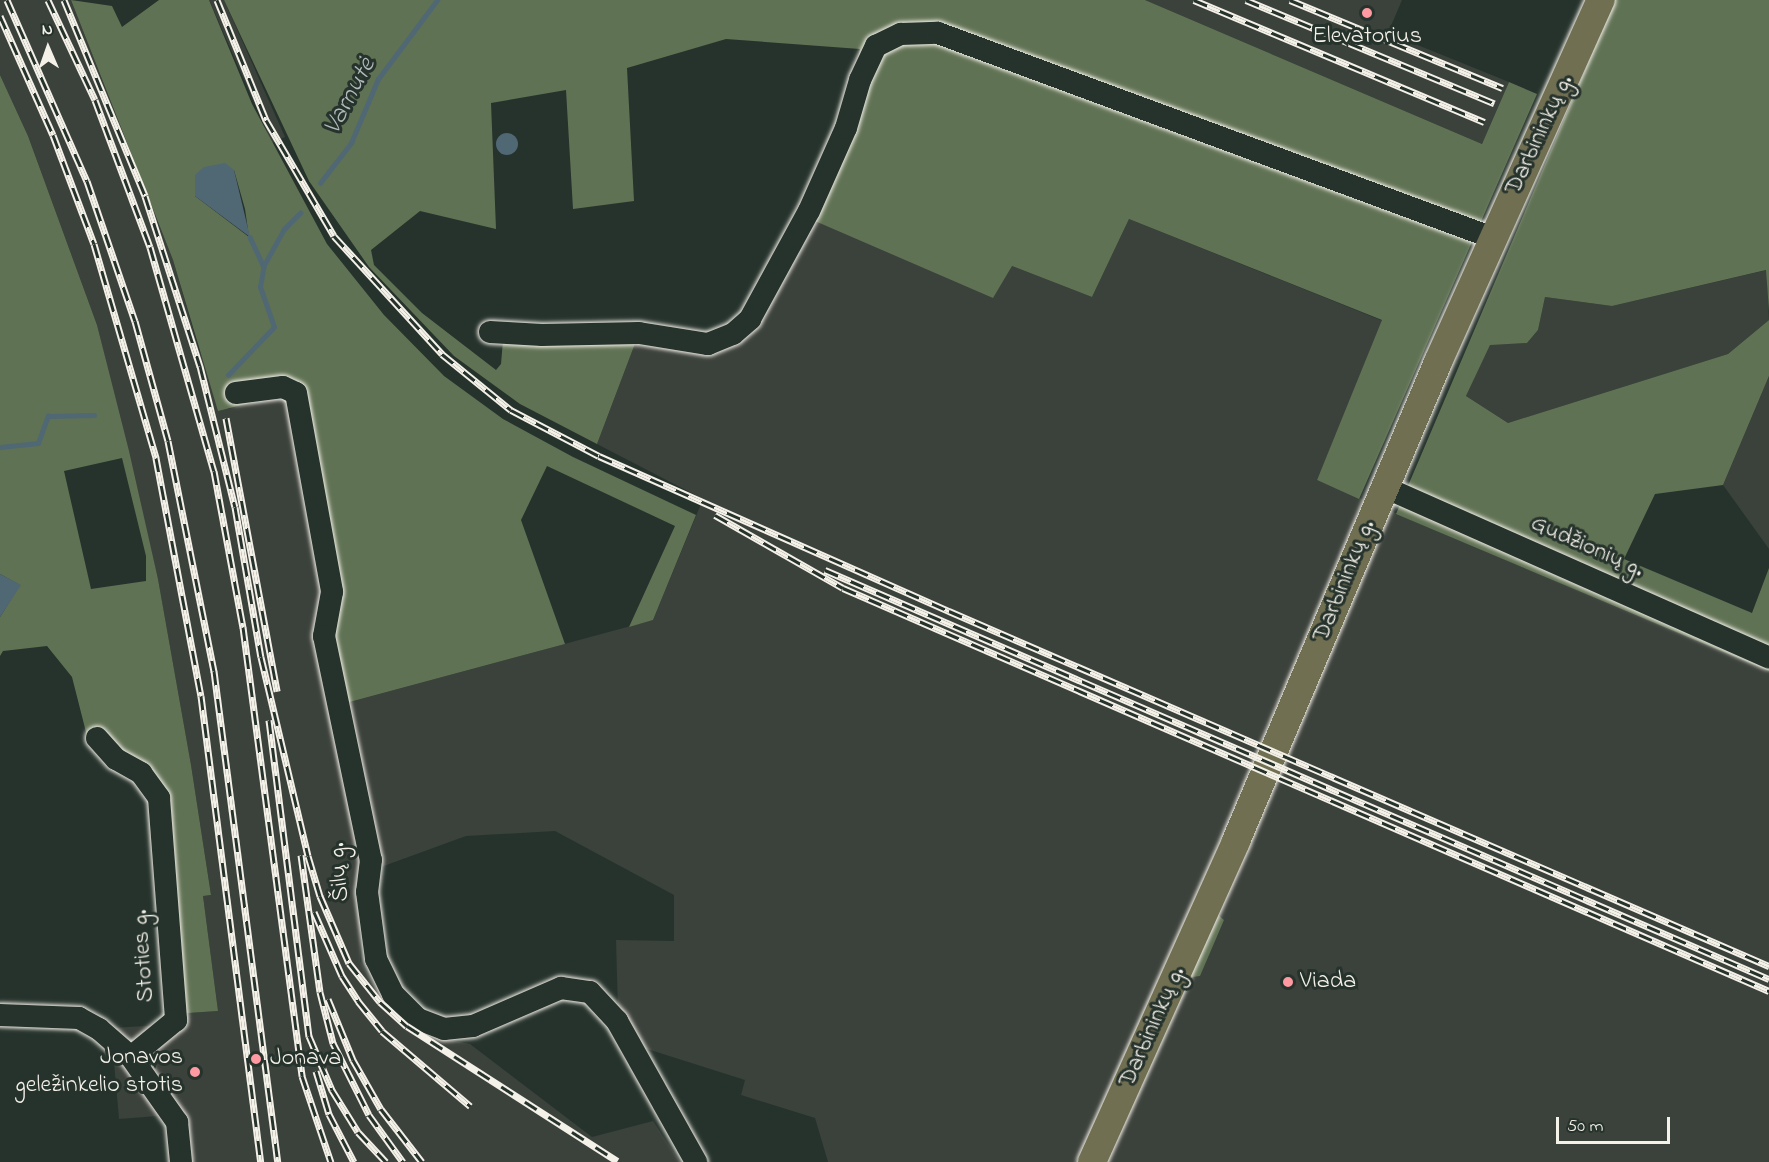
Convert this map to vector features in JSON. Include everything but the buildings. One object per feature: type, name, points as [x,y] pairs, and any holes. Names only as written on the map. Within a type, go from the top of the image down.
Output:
[{"type":"main road","name":"Darbininkų g.","points":[[1092,1162],[1244,822],[1384,486],[1600,0]]},
{"type":"street","points":[[490,332],[542,335],[639,333],[708,344],[733,334],[750,319],[809,211],[846,128],[860,80],[876,46],[901,34],[938,33],[949,36],[1493,238]]},
{"type":"street","name":"Šilų g.","points":[[236,393],[283,387],[296,393],[332,592],[324,636],[370,860],[367,892],[376,959],[393,994],[418,1019],[444,1029],[473,1026],[561,988],[590,992],[617,1021],[696,1162]]},
{"type":"street","name":"Gudžionių g.","points":[[1384,486],[1769,658]]},
{"type":"street","name":"Stoties g.","points":[[97,738],[116,759],[141,773],[159,798],[177,1020],[131,1057]]},
{"type":"street","points":[[0,1015],[79,1018],[99,1029],[131,1057],[177,1122],[181,1162]]},
{"type":"shaded area","points":[[0,0],[71,0],[173,260],[199,350],[228,409],[278,396],[287,404],[324,590],[331,707],[653,620],[703,499],[597,444],[639,333],[733,334],[808,218],[1012,266],[1092,297],[1129,219],[1383,321],[1317,480],[1769,671],[1769,1162],[1101,1162],[1080,1152],[1075,1162],[828,1162],[815,1118],[741,1095],[745,1080],[644,1048],[618,1012],[616,940],[674,941],[674,895],[555,831],[466,836],[359,875],[360,961],[377,990],[405,1018],[433,1037],[470,1044],[592,1137],[653,1121],[680,1162],[173,1162],[166,1123],[158,1116],[119,1119],[111,1028],[163,1025],[173,1014],[218,1011],[203,896],[211,895],[158,579],[97,325],[28,136],[0,75]]},
{"type":"shaded area","points":[[209,0],[224,0],[285,137],[272,143]]},
{"type":"shaded area","points":[[1145,0],[1402,0],[1388,33],[1509,82],[1482,144]]},
{"type":"shaded area","points":[[1767,270],[1769,320],[1728,354],[1508,423],[1466,396],[1490,344],[1527,343],[1538,330],[1545,297],[1612,306]]},
{"type":"shaded area","points":[[1769,376],[1769,549],[1723,485]]},
{"type":"green space","points":[[71,0],[112,6],[122,27],[159,0],[209,0],[252,104],[327,244],[384,315],[444,376],[503,419],[573,457],[696,515],[653,620],[629,627],[675,526],[547,466],[521,520],[565,644],[331,707],[324,590],[287,404],[278,396],[218,411],[173,260]],"holes":[[[234,170],[245,209],[249,237],[195,196]]]},
{"type":"green space","points":[[224,0],[1145,0],[1482,144],[1509,82],[1537,94],[1359,499],[1317,480],[1382,320],[1129,219],[1092,297],[1012,266],[993,298],[808,218],[848,104],[860,49],[726,39],[627,68],[634,201],[573,209],[566,90],[491,103],[496,229],[420,211],[371,250],[374,265],[422,313],[496,370],[501,364],[504,328],[639,333],[597,444],[520,404],[454,356],[369,267],[309,181]]},
{"type":"green space","points":[[1615,0],[1769,0],[1769,311],[1766,270],[1612,306],[1545,297],[1538,330],[1527,343],[1490,345],[1466,396],[1508,423],[1728,354],[1769,320],[1769,376],[1723,485],[1655,494],[1624,559],[1752,613],[1769,568],[1769,671],[1396,514]]},
{"type":"green space","points":[[0,75],[28,136],[97,325],[129,451],[158,579],[191,765],[211,895],[203,896],[218,1011],[173,1014],[155,806],[141,778],[87,736],[72,677],[47,646],[3,651],[0,656],[0,617],[20,585],[0,574]],"holes":[[[122,458],[146,556],[146,581],[91,589],[64,471]]]},
{"type":"green space","points":[[1218,915],[1224,920],[1200,976],[1192,977],[1190,974]]},
{"type":"water","points":[[503,133],[511,133],[518,140],[518,148],[511,155],[503,155],[496,148],[496,140]]},
{"type":"water","points":[[225,163],[234,170],[250,237],[195,196],[195,175],[204,167]]},
{"type":"water","points":[[0,574],[21,585],[0,617]]},
{"type":"waterway","name":"Varnutė","points":[[320,183],[351,143],[378,79],[437,0]]},
{"type":"waterway","name":"Varnutė","points":[[228,375],[274,327],[260,287],[264,265],[284,229],[300,213]]},
{"type":"waterway","points":[[250,237],[263,265]]},
{"type":"waterway","name":"Varnutė","points":[[0,447],[38,443],[48,416],[94,415]]},
{"type":"railway","points":[[7,0],[87,181],[135,321],[168,441],[214,671],[278,1162]]},
{"type":"railway","points":[[48,0],[95,100],[150,247],[214,471],[243,627],[302,1076],[331,1162]]},
{"type":"railway","points":[[64,0],[145,196],[200,366],[235,507],[261,657],[308,856],[320,896],[349,963],[380,1002],[407,1026],[617,1161]]},
{"type":"railway","points":[[217,0],[266,120],[334,236],[442,354],[511,410],[599,456],[949,611],[1769,966]]},
{"type":"railway","points":[[1194,0],[1484,122]]},
{"type":"railway","points":[[1246,0],[1494,103]]},
{"type":"railway","points":[[1290,0],[1502,88]]},
{"type":"railway","points":[[0,16],[53,135],[94,244],[156,458],[201,696],[261,1162]]},
{"type":"railway","points":[[226,418],[277,691]]},
{"type":"railway","points":[[715,515],[843,588],[1769,991]]},
{"type":"railway","points":[[825,570],[1769,979]]},
{"type":"railway","points":[[269,720],[309,1036],[332,1090],[358,1132],[386,1162]]},
{"type":"railway","points":[[301,855],[320,992],[333,1043],[369,1115],[403,1162]]},
{"type":"railway","points":[[314,912],[342,976],[382,1031],[470,1106]]},
{"type":"railway","points":[[328,999],[353,1060],[381,1109],[422,1162]]},
{"type":"railway","points":[[316,1071],[329,1114],[354,1162]]},
{"type":"place","name":"Elevatorius","points":[[1367,13]]},
{"type":"place","name":"Viada","points":[[1288,982]]},
{"type":"place","name":"Jonava","points":[[256,1059]]},
{"type":"place","name":"Jonavos geležinkelio stotis","points":[[195,1072]]}]
